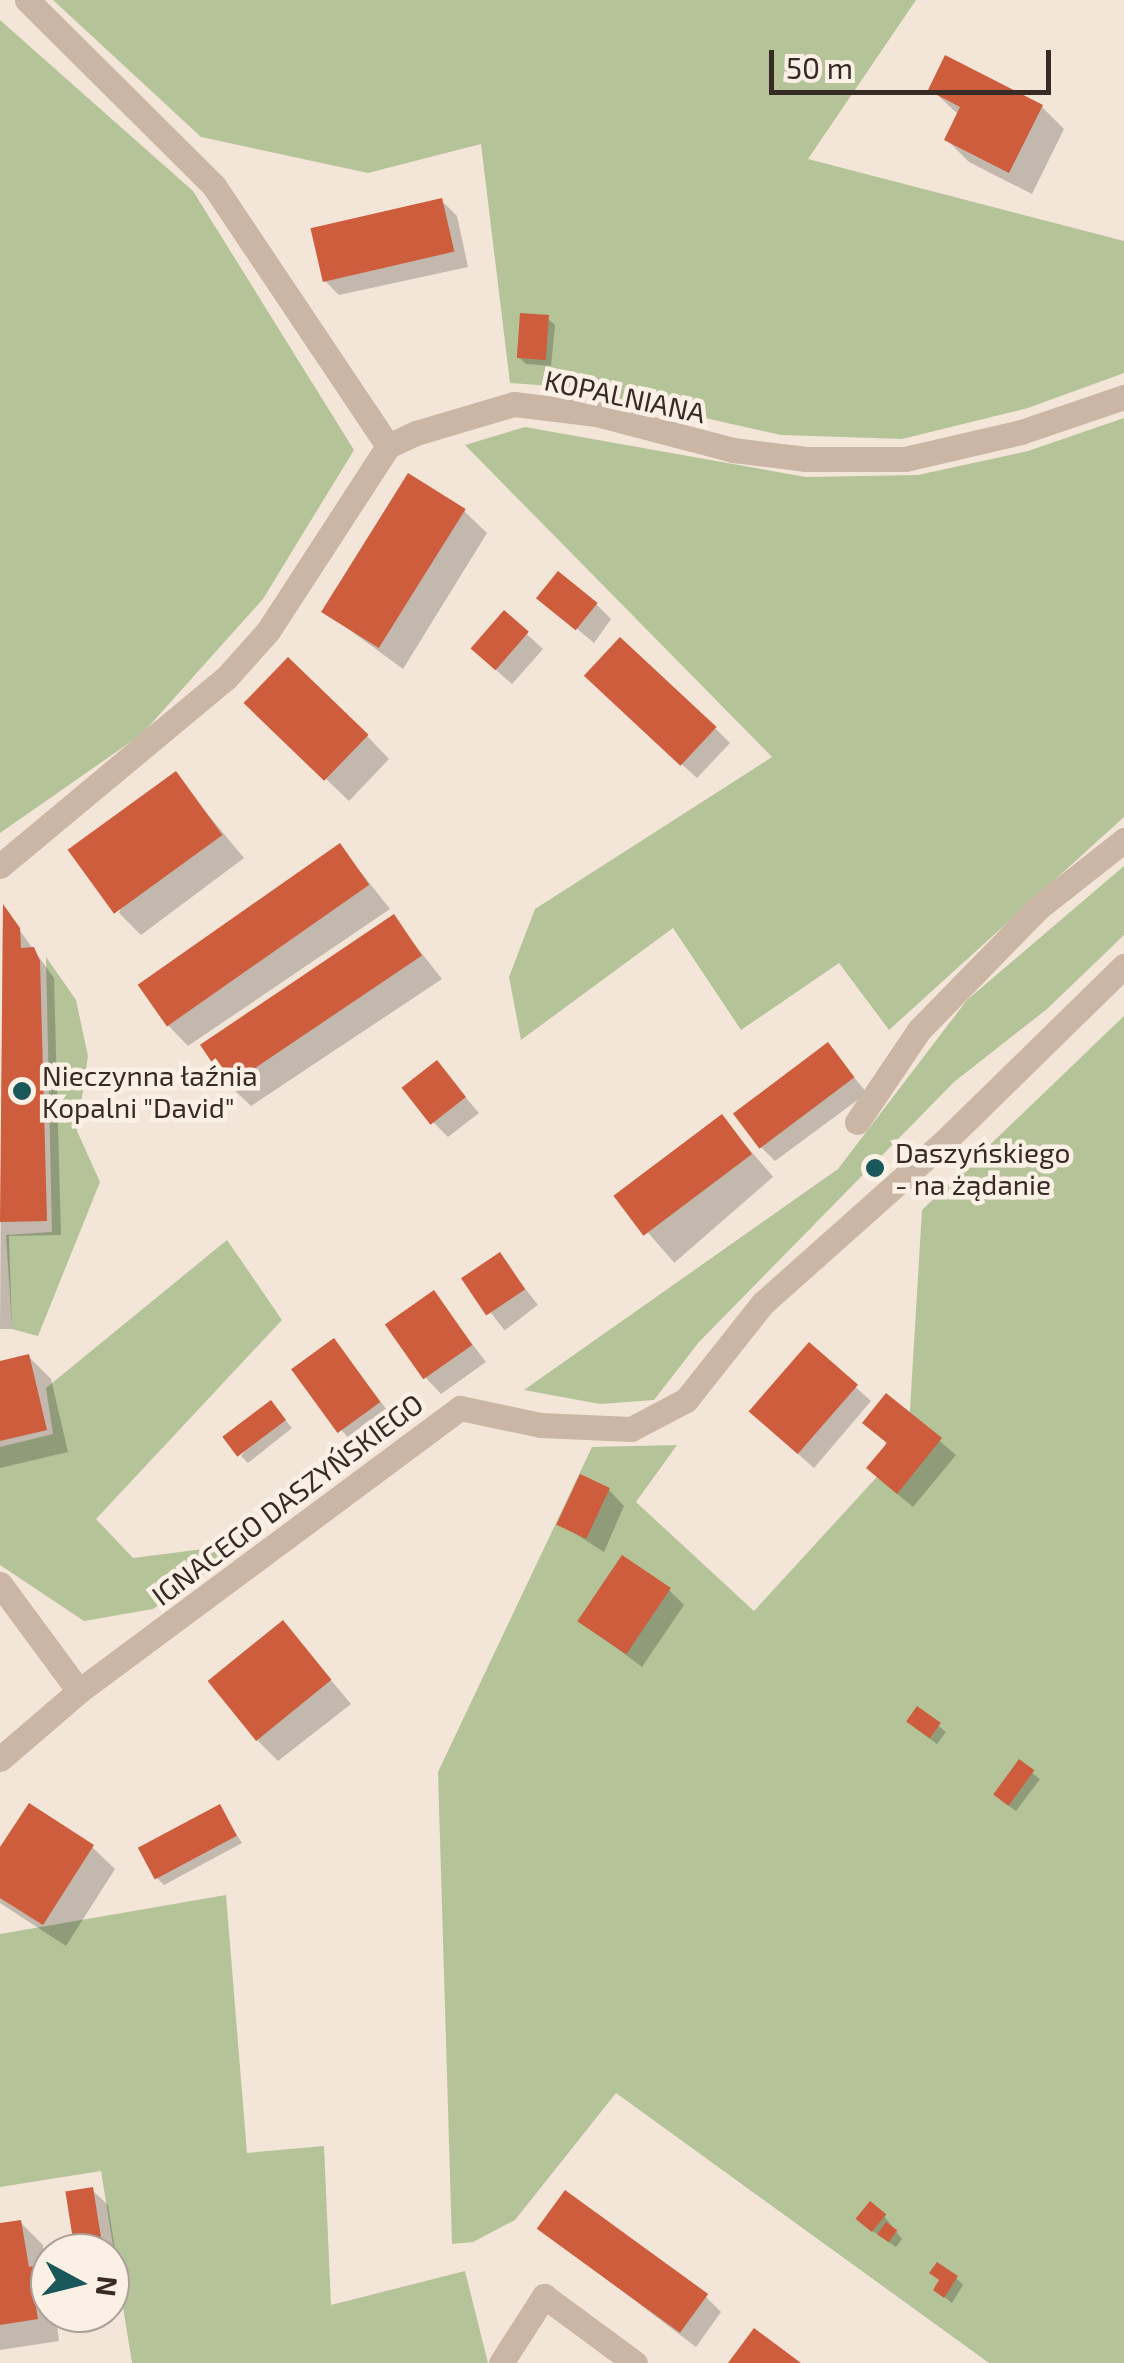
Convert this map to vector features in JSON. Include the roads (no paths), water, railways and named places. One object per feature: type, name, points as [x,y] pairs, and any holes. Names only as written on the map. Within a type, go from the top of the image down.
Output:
[{"type":"street","points":[[0,866],[141,754],[252,651],[388,446],[214,186],[27,0]]},
{"type":"street","name":"KOPALNIANA","points":[[388,446],[444,422],[514,404],[596,414],[733,450],[806,459],[904,459],[1021,432],[1124,397]]},
{"type":"street","points":[[857,1122],[919,1030],[1038,908],[1124,840]]},
{"type":"street","name":"IGNACEGO DASZYŃSKIEGO","points":[[0,1759],[78,1691],[460,1408],[540,1426],[631,1429],[686,1400],[763,1303],[944,1142],[1124,966]]},
{"type":"street","points":[[0,1584],[78,1691]]},
{"type":"street","points":[[501,2363],[544,2296],[635,2363]]},
{"type":"place","name":"Nieczynna łaźnia Kopalni \"David\"","points":[[22,1091]]},
{"type":"place","name":"Daszyńskiego - na żądanie","points":[[875,1168]]}]
